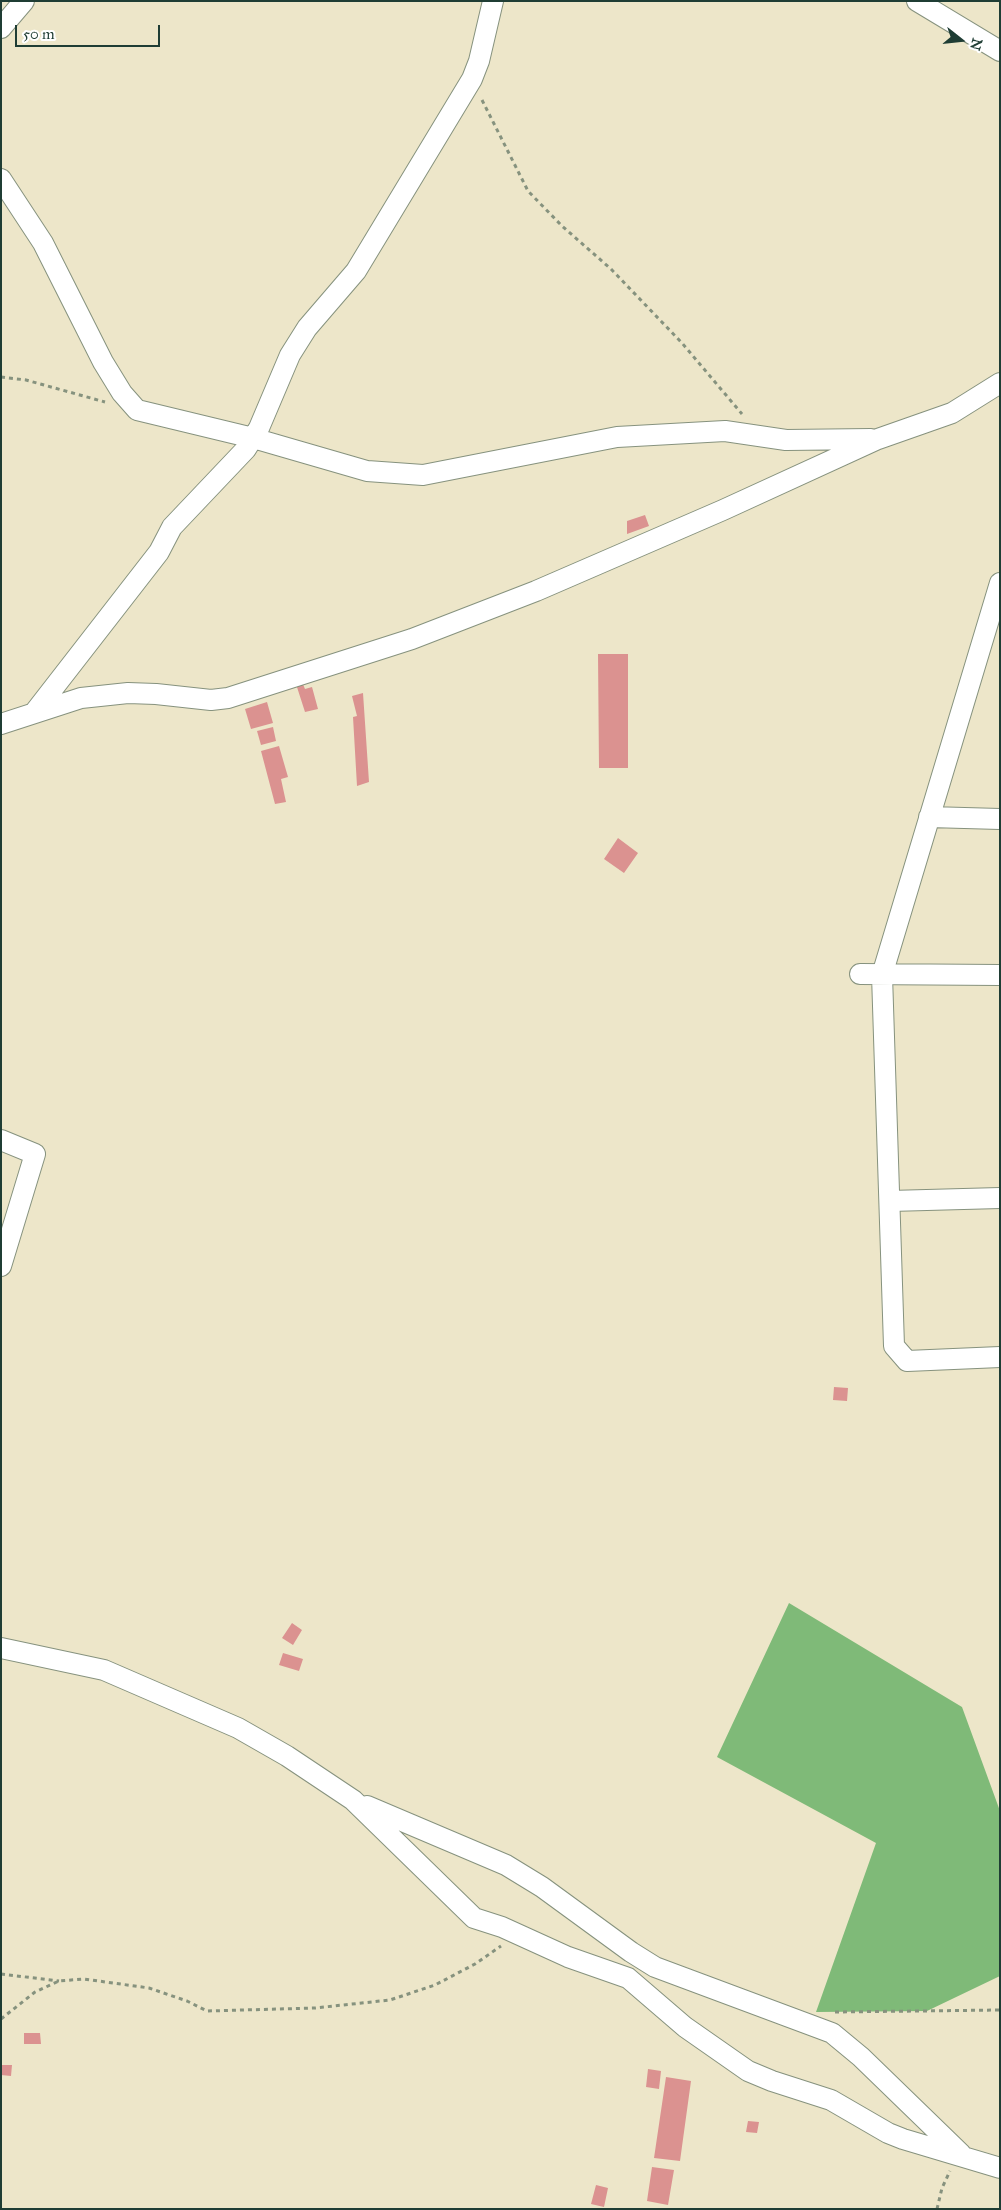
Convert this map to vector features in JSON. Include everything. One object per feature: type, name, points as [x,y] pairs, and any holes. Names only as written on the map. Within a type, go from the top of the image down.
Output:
[{"type":"street","points":[[1,28],[24,1]]},
{"type":"street","points":[[34,713],[159,552],[172,527],[246,449],[259,428],[290,355],[307,328],[356,271],[472,79],[479,60],[493,1]]},
{"type":"street","points":[[918,1],[1000,52]]},
{"type":"street","points":[[1,179],[43,243],[103,362],[122,393],[137,410],[253,438],[366,471],[423,475],[618,437],[725,431],[786,440],[878,439]]},
{"type":"street","points":[[1,724],[81,698],[128,693],[212,700],[228,698],[395,644],[545,587],[730,507],[878,439],[952,413],[1000,383]]},
{"type":"street","points":[[1000,583],[882,974],[894,1346],[907,1361],[1000,1357]]},
{"type":"street","points":[[929,817],[1000,819]]},
{"type":"street","points":[[860,974],[1000,975]]},
{"type":"street","points":[[1,1140],[35,1154],[1,1266]]},
{"type":"street","points":[[890,1201],[1000,1198]]},
{"type":"street","points":[[1,1648],[104,1670],[238,1728],[287,1756],[353,1800],[506,1866],[542,1887],[630,1952],[655,1967],[832,2033],[861,2057],[964,2157]]},
{"type":"street","points":[[353,1800],[474,1918],[568,1957],[628,1978],[685,2027],[748,2071],[772,2081],[831,2100],[903,2140],[1000,2168]]},
{"type":"path","points":[[472,79],[528,191],[562,226],[611,268],[682,343],[739,409],[757,436]]},
{"type":"path","points":[[1,377],[26,380],[137,410]]},
{"type":"path","points":[[1,1974],[60,1981],[84,1979],[149,1988],[207,2011],[316,2008],[390,2000],[435,1985],[475,1964],[518,1935]]},
{"type":"path","points":[[1,2019],[35,1992],[60,1981]]},
{"type":"path","points":[[825,2012],[1000,2010]]},
{"type":"path","points":[[937,2209],[942,2188],[952,2166],[964,2157]]},
{"type":"green space","points":[[789,1603],[962,1707],[1000,1811],[1000,1976],[927,2011],[816,2012],[876,1843],[717,1757]]},
{"type":"building","points":[[645,515],[649,526],[627,534],[627,521]]},
{"type":"building","points":[[598,654],[628,654],[628,768],[599,768]]},
{"type":"building","points":[[302,682],[305,689],[312,687],[318,709],[305,712],[296,684]]},
{"type":"building","points":[[363,693],[369,782],[357,786],[353,717],[357,716],[352,696]]},
{"type":"building","points":[[267,702],[273,723],[251,729],[245,709]]},
{"type":"building","points":[[273,727],[276,741],[261,745],[257,731]]},
{"type":"building","points":[[279,746],[288,777],[281,779],[286,802],[275,804],[261,751]]},
{"type":"building","points":[[618,838],[638,853],[624,873],[604,859]]},
{"type":"building","points":[[834,1387],[848,1388],[847,1401],[833,1400]]},
{"type":"building","points":[[292,1623],[302,1630],[293,1645],[282,1638]]},
{"type":"building","points":[[283,1653],[303,1659],[299,1671],[279,1665]]},
{"type":"building","points":[[24,2033],[40,2033],[41,2044],[24,2044]]},
{"type":"building","points":[[1,2065],[12,2065],[11,2076],[1,2075]]},
{"type":"building","points":[[648,2069],[661,2071],[659,2089],[646,2087]]},
{"type":"building","points":[[666,2077],[691,2081],[680,2161],[654,2158]]},
{"type":"building","points":[[748,2121],[759,2122],[757,2133],[746,2132]]},
{"type":"building","points":[[652,2167],[674,2170],[668,2205],[647,2201]]},
{"type":"building","points":[[596,2185],[608,2188],[604,2207],[591,2204]]}]
